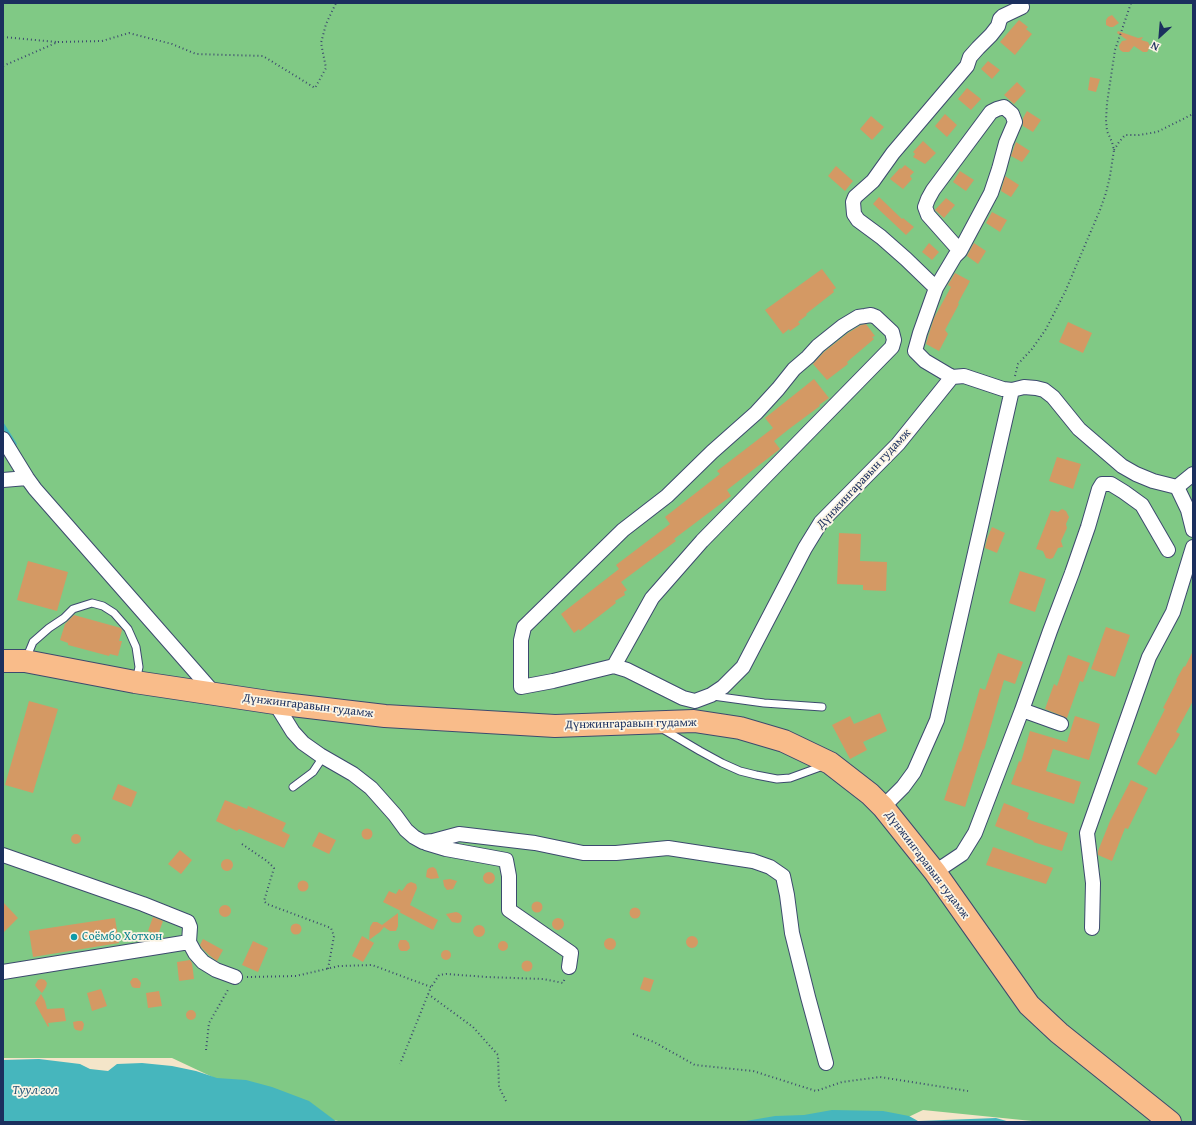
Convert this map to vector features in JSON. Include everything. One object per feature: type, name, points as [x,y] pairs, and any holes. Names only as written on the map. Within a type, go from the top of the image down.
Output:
[{"type":"main road","name":"Дүнжингаравын гудамж","points":[[3,661],[25,661],[135,682],[275,703],[384,716],[555,726],[651,722],[695,711],[740,728],[784,741],[830,763],[870,794],[883,807],[935,872],[1029,1005],[1059,1033],[1170,1122]]},
{"type":"street","points":[[936,288],[887,242],[858,220],[854,214],[853,202],[855,196],[873,181],[893,153],[967,66],[970,57],[991,35],[998,26],[1000,19],[1022,7]]},
{"type":"street","points":[[960,251],[928,215],[926,207],[928,199],[937,184],[991,112],[1004,108],[1012,114],[1015,122],[1006,143],[991,193],[960,251],[955,256],[936,288],[915,351],[925,361],[952,377],[964,376],[1003,389],[1012,390],[1024,387],[1044,390],[1058,402],[1079,429],[1122,466],[1136,474],[1154,481],[1177,487],[1188,510],[1193,530]]},
{"type":"street","points":[[871,315],[876,317],[892,332],[894,340],[892,347],[697,546],[652,598],[614,666],[521,687],[521,640],[524,627],[623,530],[667,496],[712,452],[756,413],[782,385],[794,369],[818,346],[843,326],[858,318],[871,315]]},
{"type":"street","name":"Дүнжингаравын гудамж","points":[[614,666],[627,670],[683,698],[695,711],[711,695],[723,687],[743,667],[821,522],[898,444],[952,377]]},
{"type":"street","points":[[883,807],[903,787],[914,772],[937,720],[1012,390]]},
{"type":"street","points":[[3,439],[27,478],[44,499],[214,694]]},
{"type":"street","points":[[1177,487],[1193,474]]},
{"type":"street","points":[[3,480],[27,478]]},
{"type":"street","points":[[935,872],[962,854],[974,833],[1022,710],[1072,573],[1099,489],[1102,484],[1111,484],[1142,505],[1168,550]]},
{"type":"street","points":[[1092,928],[1093,883],[1087,833],[1149,657],[1174,612],[1193,547]]},
{"type":"street","points":[[275,703],[293,732],[303,743],[323,757],[353,774],[371,788],[406,830],[414,837],[423,842],[446,848],[506,860],[509,876],[509,910],[571,953],[569,968]]},
{"type":"street","points":[[1022,710],[1061,724]]},
{"type":"street","points":[[423,842],[434,842],[459,834],[535,843],[583,853],[616,853],[668,848],[753,860],[770,867],[783,876],[792,933],[826,1063]]},
{"type":"street","points":[[3,855],[143,904],[188,922],[190,927],[189,942],[195,953],[203,962],[216,970],[235,977]]},
{"type":"street","points":[[3,972],[189,942]]},
{"type":"lane","points":[[25,661],[33,642],[49,628],[64,618],[73,609],[92,603],[103,606],[114,613],[128,629],[136,647],[138,667],[135,682]]},
{"type":"lane","points":[[711,695],[764,703],[822,707]]},
{"type":"lane","points":[[651,722],[722,763],[740,771],[756,775],[777,779],[790,778],[830,763]]},
{"type":"lane","points":[[293,787],[312,772],[323,757]]},
{"type":"path","points":[[3,37],[58,42],[102,41],[129,33],[172,44],[196,54],[263,56],[315,88],[326,68],[321,43],[326,24],[336,3]]},
{"type":"path","points":[[1012,390],[1018,364],[1032,349],[1046,330],[1065,292],[1100,210],[1110,176],[1114,151],[1107,131],[1107,103],[1115,50],[1131,3]]},
{"type":"path","points":[[3,66],[58,42]]},
{"type":"path","points":[[1114,151],[1125,135],[1157,132],[1193,114]]},
{"type":"path","points":[[242,844],[267,861],[274,868],[264,901],[267,904],[331,928],[334,936],[328,969]]},
{"type":"path","points":[[206,1050],[210,1023],[235,977],[296,976],[339,966],[372,965],[431,987]]},
{"type":"path","points":[[400,1064],[431,987],[440,975],[446,974],[544,979],[563,983],[569,968]]},
{"type":"path","points":[[428,994],[473,1027],[498,1055],[499,1087],[506,1101]]},
{"type":"path","points":[[633,1034],[654,1042],[695,1066],[753,1071],[816,1091],[842,1082],[880,1077],[968,1091]]},
{"type":"green space","points":[[3,3],[1193,3],[1193,1122],[1042,1122],[923,1110],[898,1122],[344,1122],[287,1112],[172,1058],[3,1058]]},
{"type":"water","name":"Туул гол","points":[[39,1059],[80,1064],[90,1069],[108,1071],[117,1064],[142,1063],[172,1066],[196,1071],[217,1078],[246,1080],[272,1087],[309,1101],[337,1122],[3,1122],[3,1060]]},
{"type":"water","points":[[832,1110],[883,1111],[909,1116],[918,1121],[996,1118],[1010,1122],[740,1122],[775,1116],[804,1115]]},
{"type":"building","points":[[1112,15],[1119,23],[1113,27],[1110,27],[1106,25],[1106,20]]},
{"type":"building","points":[[1019,20],[1028,27],[1026,29],[1032,34],[1015,55],[1000,42]]},
{"type":"building","points":[[1118,31],[1138,38],[1143,37],[1141,40],[1148,42],[1150,46],[1149,49],[1147,52],[1143,52],[1134,46],[1129,52],[1123,52],[1120,50],[1119,46],[1122,41],[1127,40],[1117,33]]},
{"type":"building","points":[[988,61],[1000,70],[992,79],[981,69]]},
{"type":"building","points":[[1090,77],[1100,79],[1096,92],[1088,90]]},
{"type":"building","points":[[1017,82],[1026,91],[1014,104],[1004,95]]},
{"type":"building","points":[[967,88],[981,99],[971,110],[958,99]]},
{"type":"building","points":[[1027,111],[1041,120],[1033,132],[1023,126],[1023,118]]},
{"type":"building","points":[[945,114],[957,125],[947,137],[935,126]]},
{"type":"building","points":[[871,116],[884,127],[872,140],[860,129]]},
{"type":"building","points":[[923,141],[936,153],[925,164],[913,157],[915,154],[913,152]]},
{"type":"building","points":[[1016,142],[1030,151],[1022,162],[1011,156]]},
{"type":"building","points":[[905,165],[914,172],[910,176],[912,179],[903,189],[890,179],[900,168],[901,169]]},
{"type":"building","points":[[836,166],[853,181],[845,191],[828,176]]},
{"type":"building","points":[[960,171],[974,180],[966,191],[953,182]]},
{"type":"building","points":[[1005,176],[1019,185],[1011,197],[1001,191]]},
{"type":"building","points":[[879,197],[902,219],[903,218],[914,227],[906,235],[873,204]]},
{"type":"building","points":[[946,198],[955,205],[944,218],[935,210]]},
{"type":"building","points":[[992,212],[1007,220],[1000,232],[986,223]]},
{"type":"building","points":[[929,243],[939,252],[932,260],[922,252]]},
{"type":"building","points":[[974,243],[986,251],[978,264],[967,256]]},
{"type":"building","points":[[822,269],[836,288],[833,290],[834,292],[806,314],[807,315],[798,322],[800,324],[790,331],[789,329],[783,334],[765,310]]},
{"type":"building","points":[[955,273],[970,281],[945,330],[948,334],[939,351],[926,344],[934,318],[951,287],[948,285]]},
{"type":"building","points":[[1068,322],[1092,333],[1083,353],[1059,342]]},
{"type":"building","points":[[866,324],[875,336],[872,337],[874,339],[847,362],[848,364],[827,380],[813,364],[824,352],[848,333],[861,325]]},
{"type":"building","points":[[814,379],[829,398],[774,441],[780,449],[727,490],[731,496],[674,539],[676,541],[621,582],[627,590],[624,592],[625,595],[615,601],[616,603],[580,631],[579,629],[574,633],[561,614],[619,569],[616,565],[670,524],[665,517],[720,474],[717,471],[773,428],[765,418]]},
{"type":"building","points":[[1057,457],[1081,464],[1073,489],[1049,481]]},
{"type":"building","points":[[1062,509],[1066,511],[1069,517],[1066,524],[1067,528],[1061,541],[1063,547],[1058,548],[1053,558],[1046,558],[1043,551],[1036,549],[1051,510],[1058,512]]},
{"type":"building","points":[[992,527],[1005,533],[997,553],[985,548]]},
{"type":"building","points":[[839,533],[861,534],[860,561],[887,562],[886,591],[863,590],[863,585],[837,584]]},
{"type":"building","points":[[28,561],[68,572],[57,611],[17,600]]},
{"type":"building","points":[[1020,571],[1046,579],[1035,612],[1009,603]]},
{"type":"building","points":[[74,615],[121,628],[122,630],[119,641],[122,641],[118,656],[110,654],[109,656],[68,645],[68,643],[60,640],[65,624]]},
{"type":"building","points":[[1106,627],[1130,635],[1115,677],[1091,669]]},
{"type":"building","points":[[1193,651],[1193,701],[1176,732],[1180,734],[1156,775],[1137,764],[1165,709],[1163,708],[1177,681],[1176,680]]},
{"type":"building","points":[[998,653],[1023,662],[1015,684],[1004,680],[984,750],[983,749],[965,807],[944,800],[960,751],[961,752],[980,688],[985,690]]},
{"type":"building","points":[[1068,655],[1090,663],[1083,682],[1080,681],[1067,718],[1045,709],[1054,684],[1057,686]]},
{"type":"building","points":[[29,701],[58,709],[33,793],[5,785]]},
{"type":"building","points":[[880,713],[887,731],[863,742],[867,750],[850,759],[832,725],[850,716],[854,724]]},
{"type":"building","points":[[1075,716],[1100,724],[1089,760],[1053,749],[1046,771],[1081,782],[1074,804],[1011,784],[1019,761],[1021,762],[1030,731],[1067,742]]},
{"type":"building","points":[[1131,780],[1148,788],[1128,829],[1125,828],[1112,861],[1098,855],[1098,851],[1110,821]]},
{"type":"building","points":[[118,784],[137,792],[131,807],[112,799]]},
{"type":"building","points":[[225,800],[247,809],[248,806],[286,823],[282,831],[290,835],[284,848],[239,829],[237,831],[216,821]]},
{"type":"building","points":[[1004,803],[1029,813],[1027,819],[1068,833],[1062,851],[1033,842],[1034,841],[995,826]]},
{"type":"building","points":[[365,829],[369,829],[371,830],[371,838],[365,839],[362,836],[362,832]]},
{"type":"building","points":[[319,832],[336,840],[329,854],[312,846]]},
{"type":"building","points":[[74,834],[78,834],[80,835],[80,843],[74,844],[71,841],[71,837]]},
{"type":"building","points":[[993,847],[1053,868],[1046,884],[986,865]]},
{"type":"building","points":[[180,850],[192,860],[181,874],[168,864]]},
{"type":"building","points":[[225,859],[229,859],[233,865],[229,871],[225,871],[221,867],[221,863]]},
{"type":"building","points":[[433,867],[436,869],[439,878],[431,879],[426,877],[427,870]]},
{"type":"building","points":[[487,872],[491,872],[495,878],[491,884],[487,884],[483,880],[483,876]]},
{"type":"building","points":[[450,879],[457,881],[453,889],[447,890],[444,886],[443,880]]},
{"type":"building","points":[[303,880],[307,882],[309,886],[307,890],[303,892],[299,890],[297,886],[299,882]]},
{"type":"building","points":[[411,882],[416,884],[417,888],[410,905],[438,920],[433,930],[383,902],[389,891],[396,894],[399,889],[402,891],[407,884]]},
{"type":"building","points":[[537,901],[541,903],[543,907],[541,911],[537,913],[533,911],[531,907],[533,903]]},
{"type":"building","points":[[3,902],[18,918],[3,933]]},
{"type":"building","points":[[223,905],[227,905],[231,911],[227,917],[223,917],[219,913],[219,909]]},
{"type":"building","points":[[635,907],[639,909],[641,913],[639,917],[635,919],[631,917],[629,913],[631,909]]},
{"type":"building","points":[[456,912],[462,916],[461,922],[458,923],[452,922],[446,914]]},
{"type":"building","points":[[398,913],[398,926],[396,931],[390,931],[384,927],[369,940],[370,927],[373,922],[377,922],[382,925]]},
{"type":"building","points":[[153,917],[163,921],[158,935],[148,931]]},
{"type":"building","name":"Соёмбо Хотхон","points":[[115,918],[119,943],[33,957],[29,931]]},
{"type":"building","points":[[556,918],[560,918],[564,924],[560,930],[556,930],[552,926],[552,922]]},
{"type":"building","points":[[296,923],[300,925],[302,929],[300,933],[296,935],[292,933],[290,929],[292,925]]},
{"type":"building","points":[[479,925],[483,927],[485,931],[483,935],[479,937],[475,935],[473,931],[475,927]]},
{"type":"building","points":[[362,936],[374,943],[363,962],[352,956]]},
{"type":"building","points":[[690,936],[694,936],[698,942],[694,948],[690,948],[686,944],[686,940]]},
{"type":"building","points":[[608,938],[612,938],[616,944],[612,950],[608,950],[604,946],[604,942]]},
{"type":"building","points":[[203,939],[223,950],[217,961],[200,945]]},
{"type":"building","points":[[400,940],[406,940],[409,943],[410,948],[407,951],[401,951],[399,949],[398,945]]},
{"type":"building","points":[[253,941],[268,948],[258,972],[242,965]]},
{"type":"building","points":[[501,941],[505,941],[507,942],[507,950],[501,951],[498,948],[498,944]]},
{"type":"building","points":[[444,950],[448,950],[450,951],[450,959],[444,960],[441,957],[441,953]]},
{"type":"building","points":[[190,960],[192,963],[194,979],[179,981],[177,962]]},
{"type":"building","points":[[525,961],[529,961],[531,962],[531,970],[525,971],[522,968],[522,964]]},
{"type":"building","points":[[644,977],[654,980],[650,992],[640,989]]},
{"type":"building","points":[[133,978],[137,978],[139,980],[141,983],[140,988],[132,987],[130,982]]},
{"type":"building","points":[[38,980],[45,980],[47,983],[42,993],[35,985]]},
{"type":"building","points":[[101,989],[107,1006],[92,1011],[87,993]]},
{"type":"building","points":[[159,991],[162,1006],[148,1008],[146,993]]},
{"type":"building","points":[[41,994],[47,1009],[64,1008],[66,1021],[48,1023],[48,1027],[35,1003]]},
{"type":"building","points":[[189,1010],[193,1010],[195,1011],[195,1019],[189,1020],[186,1017],[186,1013]]},
{"type":"building","points":[[82,1021],[84,1024],[81,1031],[74,1028],[73,1022]]},
{"type":"waterway","points":[[3,425],[15,444]]},
{"type":"place","name":"Соёмбо Хотхон","points":[[74,937]]}]
